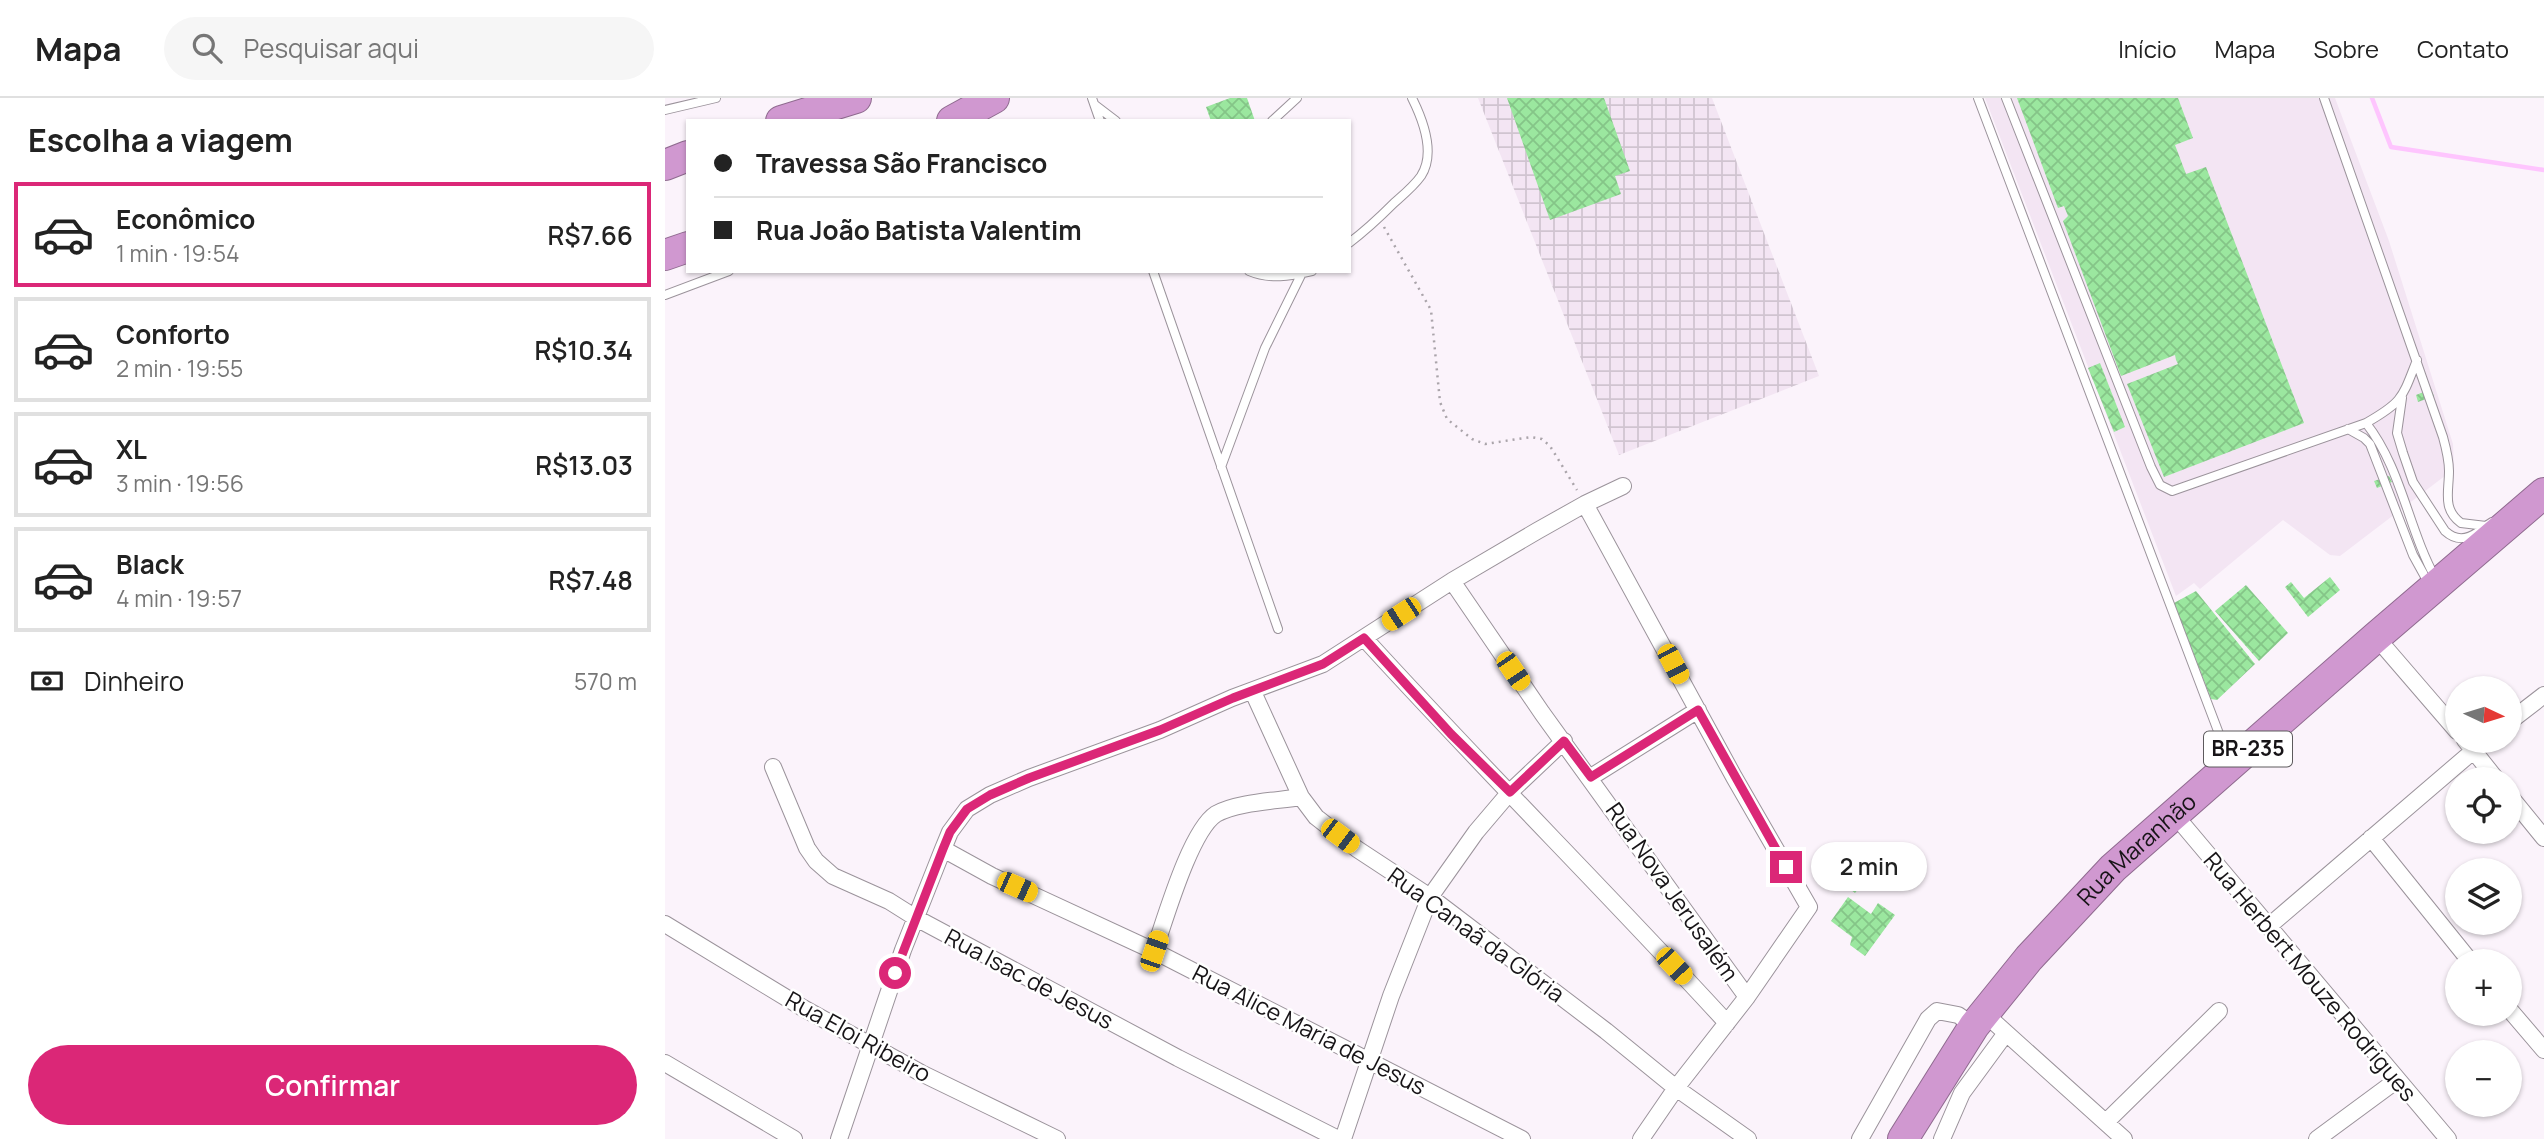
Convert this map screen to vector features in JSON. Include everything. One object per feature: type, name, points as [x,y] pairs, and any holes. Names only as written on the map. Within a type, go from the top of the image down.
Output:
[{"type":"highway","points":[[959,117],[995,98]]},
{"type":"highway","points":[[786,119],[836,100]]},
{"type":"highway","points":[[665,165],[686,157]]},
{"type":"highway","points":[[665,256],[686,248]]},
{"type":"highway","name":"Rua Maranhão","points":[[1903,1139],[1979,1019],[2029,958],[2122,859],[2539,498]]},
{"type":"street","points":[[839,1139],[903,950],[950,832],[967,809],[990,795],[1029,778],[1160,730],[1233,698],[1323,664],[1452,581],[1585,504],[1623,486]]},
{"type":"street","points":[[1585,504],[1809,907],[1747,997],[1676,1088],[1641,1139]]},
{"type":"street","name":"Rua Nova Jerusalém","points":[[1452,581],[1747,997]]},
{"type":"street","points":[[2376,637],[2445,717]]},
{"type":"street","points":[[1364,638],[1451,734],[1510,792],[1727,1023]]},
{"type":"street","name":"Rua Canaã da Glória","points":[[1253,692],[1301,797],[1316,817],[1430,897],[1676,1088],[1748,1139]]},
{"type":"street","points":[[2522,712],[2544,695]]},
{"type":"street","points":[[1591,777],[1698,710]]},
{"type":"street","points":[[1340,1139],[1408,949],[1430,897],[1476,832],[1510,792],[1564,741]]},
{"type":"street","points":[[2269,926],[2465,753]]},
{"type":"street","name":"Rua Isac de Jesus","points":[[773,768],[807,848],[816,861],[833,876],[889,901],[1178,1058],[1340,1139]]},
{"type":"street","points":[[1154,951],[1178,882],[1203,827],[1216,815],[1233,808],[1301,797]]},
{"type":"street","points":[[2522,811],[2544,838]]},
{"type":"street","name":"Rua Herbert Mouze Rodrigues","points":[[2174,814],[2448,1139]]},
{"type":"street","points":[[2371,838],[2460,949]]},
{"type":"street","name":"Rua Alice Maria de Jesus","points":[[943,849],[992,876],[1154,951],[1522,1139]]},
{"type":"street","name":"Rua Eloi Ribeiro","points":[[665,924],[803,1008],[921,1073],[1057,1139]]},
{"type":"street","points":[[2106,1122],[2219,1011]]},
{"type":"street","points":[[1860,1139],[1928,1019],[1937,1012],[1979,1019],[2006,1033],[2125,1139]]},
{"type":"street","points":[[2522,1024],[2544,1050]]},
{"type":"street","points":[[1942,1139],[1962,1093],[2006,1033]]},
{"type":"street","points":[[665,1063],[794,1139]]},
{"type":"street","points":[[2317,1139],[2397,1080]]},
{"type":"lane","points":[[665,110],[716,98]]},
{"type":"lane","points":[[1274,119],[1297,98]]},
{"type":"lane","points":[[1351,241],[1422,175],[1427,138],[1422,118],[1412,98]]},
{"type":"lane","points":[[1978,98],[2231,764]]},
{"type":"lane","points":[[2006,98],[2160,485],[2172,492],[2367,423],[2403,397]]},
{"type":"lane","points":[[2324,98],[2446,448],[2448,509],[2461,523],[2486,526]]},
{"type":"lane","points":[[1093,101],[1098,119]]},
{"type":"lane","points":[[1093,101],[1114,119]]},
{"type":"lane","points":[[665,295],[724,273]]},
{"type":"lane","points":[[1154,273],[1278,629]]},
{"type":"lane","points":[[1254,273],[1285,277],[1301,273]]},
{"type":"lane","points":[[1221,467],[1265,348],[1301,273]]},
{"type":"lane","points":[[2417,360],[2403,397],[2397,433],[2413,482],[2445,531],[2451,536],[2464,539],[2500,518],[2513,506],[2539,498]]},
{"type":"lane","points":[[2367,423],[2387,453],[2435,586]]},
{"type":"lane","points":[[2348,429],[2370,444],[2413,555],[2435,586]]},
{"type":"path","points":[[1379,218],[1431,310],[1440,402],[1447,419],[1472,439],[1485,444],[1531,437],[1542,439],[1585,504]]},
{"type":"shaded area","points":[[1478,98],[1712,98],[1819,376],[1619,455]]},
{"type":"shaded area","points":[[1985,98],[2335,98],[2389,241],[2453,444],[2454,469],[2340,556],[2330,555],[2283,520],[2200,589],[2194,583],[2176,596]]},
{"type":"building","points":[[1230,98],[1247,98],[1254,119],[1210,119],[1206,107]]},
{"type":"building","points":[[1507,98],[1604,98],[1630,171],[1615,176],[1621,194],[1550,220]]},
{"type":"building","points":[[2017,98],[2178,98],[2193,138],[2175,145],[2186,174],[2206,167],[2304,423],[2164,477],[2127,384],[2178,364],[2175,355],[2121,376],[2063,221],[2068,216],[2064,206],[2058,208]]},
{"type":"building","points":[[2100,363],[2125,427],[2114,432],[2088,368]]},
{"type":"building","points":[[2431,389],[2434,396],[2418,402],[2416,395]]},
{"type":"building","points":[[2389,476],[2392,482],[2377,488],[2374,481]]},
{"type":"building","points":[[2330,577],[2340,590],[2308,617],[2285,587],[2291,582],[2304,598]]},
{"type":"building","points":[[2246,585],[2288,633],[2259,661],[2215,611]]},
{"type":"building","points":[[2196,591],[2255,664],[2217,700],[2211,699],[2174,603]]},
{"type":"building","points":[[1861,848],[1879,862],[1855,893],[1837,879]]},
{"type":"building","points":[[1848,897],[1871,914],[1878,903],[1895,915],[1865,956],[1850,945],[1852,937],[1831,921]]},
{"type":"waterway","points":[[2372,98],[2391,147],[2544,170]]},
{"type":"route","points":[[895,973],[950,832],[967,809],[990,795],[1029,778],[1160,730],[1233,698],[1323,664],[1364,638],[1451,734],[1510,792],[1564,741],[1591,777],[1698,710],[1786,867]]}]
